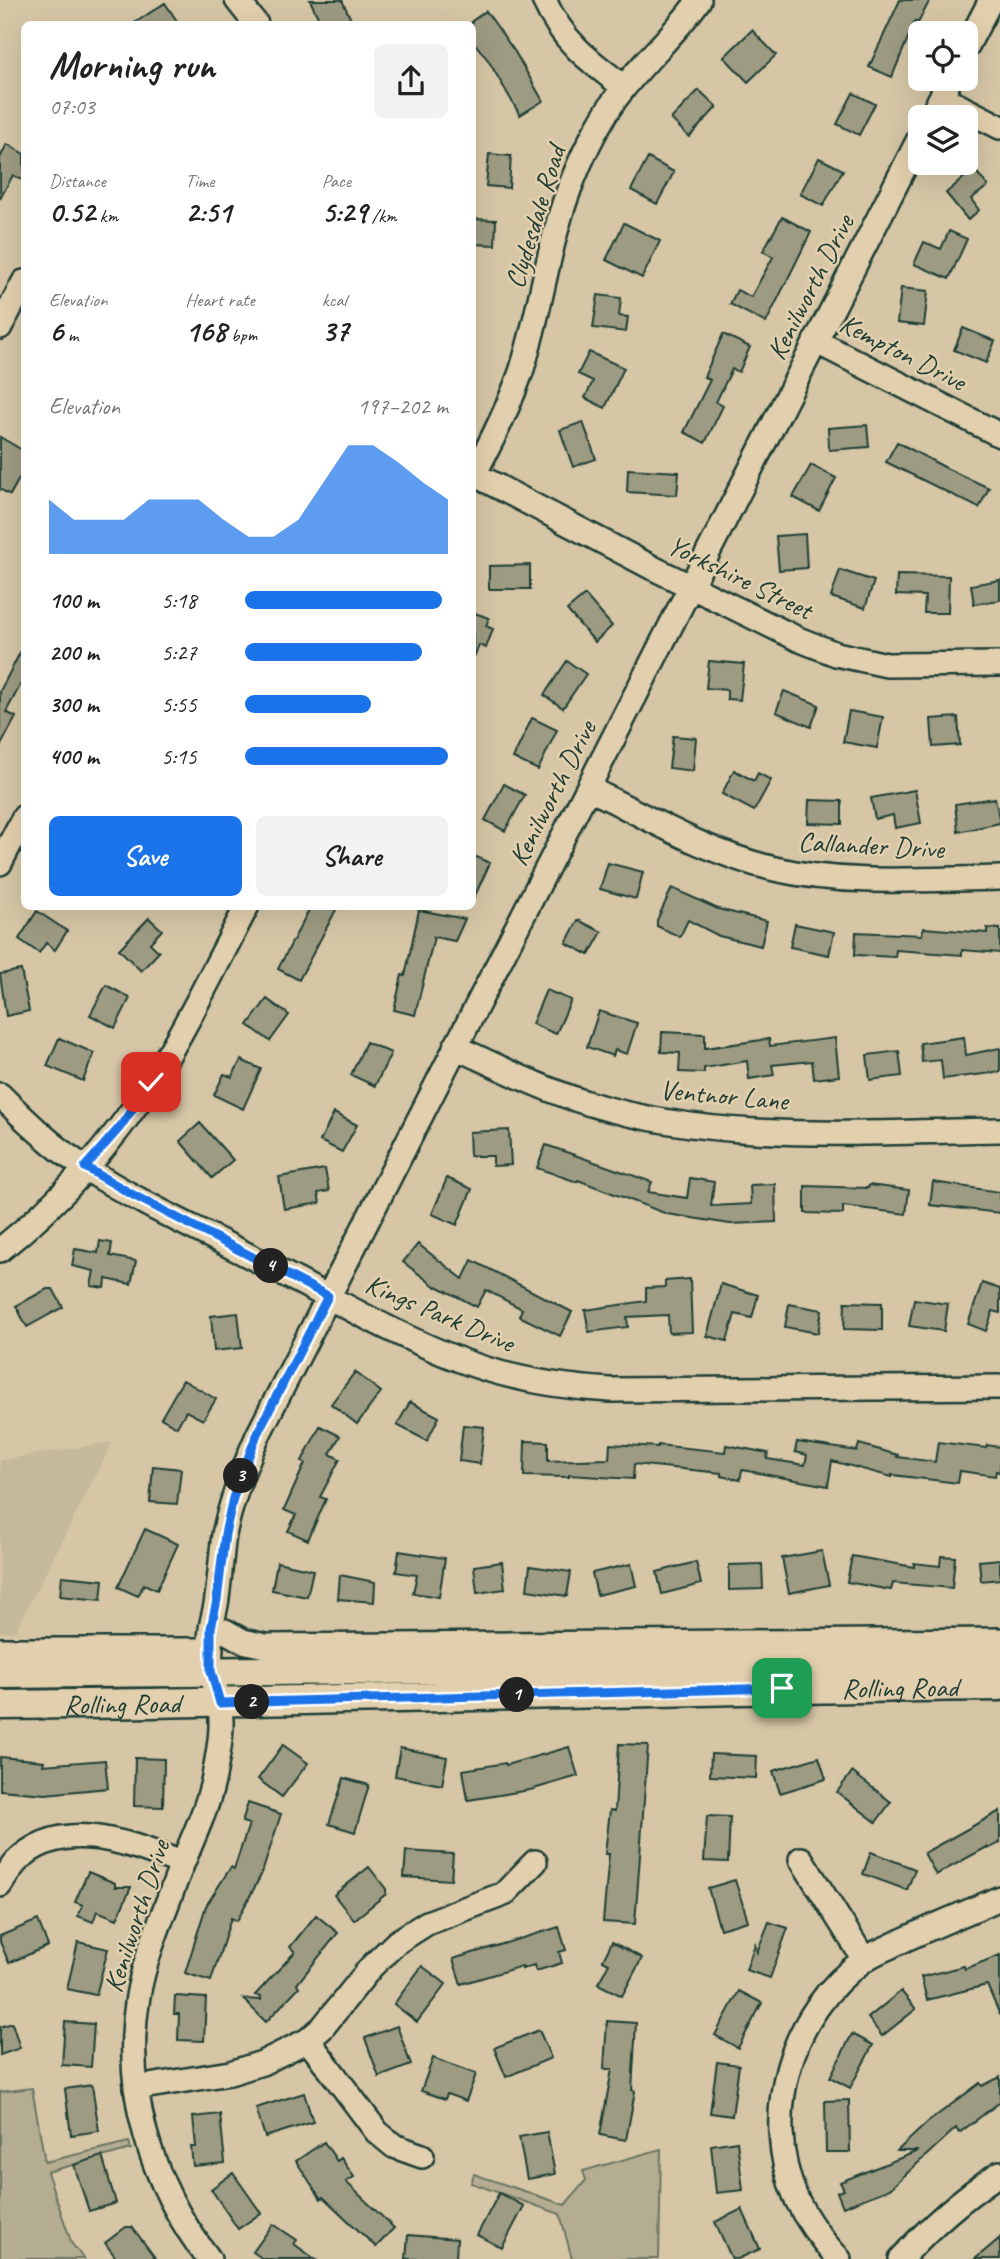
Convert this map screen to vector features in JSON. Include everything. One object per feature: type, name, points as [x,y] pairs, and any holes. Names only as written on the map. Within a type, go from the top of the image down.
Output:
[{"type":"main road","name":"Rolling Road","points":[[0,1674],[217,1664],[1000,1663]]},
{"type":"main road","name":"Rolling Road","points":[[0,1705],[220,1703],[622,1692],[1000,1686]]},
{"type":"street","points":[[237,0],[254,21]]},
{"type":"street","points":[[544,0],[565,38],[583,56],[624,87]]},
{"type":"street","name":"Clydesdale Road","points":[[476,469],[504,417],[521,371],[554,236],[573,178],[596,130],[624,87],[699,0]]},
{"type":"street","points":[[978,25],[991,0]]},
{"type":"street","points":[[941,98],[1000,127]]},
{"type":"street","name":"Kenilworth Drive","points":[[209,2259],[190,2234],[157,2169],[143,2126],[136,2088],[134,2046],[139,1993],[151,1947],[207,1802],[215,1773],[220,1703],[211,1628],[225,1534],[243,1469],[257,1434],[908,161]]},
{"type":"street","points":[[0,327],[21,288]]},
{"type":"street","name":"Kempton Drive","points":[[816,341],[1000,435]]},
{"type":"street","name":"Yorkshire Street","points":[[476,477],[798,639],[854,659],[906,666],[1000,664]]},
{"type":"street","name":"Callander Drive","points":[[588,788],[724,854],[774,869],[818,877],[868,879],[1000,878]]},
{"type":"street","points":[[0,863],[21,823]]},
{"type":"street","points":[[0,1250],[36,1219],[120,1127],[176,1041],[245,910]]},
{"type":"street","name":"Ventnor Lane","points":[[455,1047],[541,1087],[644,1118],[718,1129],[789,1132],[1000,1130]]},
{"type":"street","name":"Kings Park Drive","points":[[0,1095],[56,1147],[135,1196],[410,1338],[461,1361],[518,1378],[570,1388],[610,1391],[1000,1387]]},
{"type":"street","name":"Kenilworth Drive","points":[[217,1600],[226,1631],[217,1664]]},
{"type":"street","name":"Rolling Road","points":[[226,1631],[243,1641],[265,1646],[1000,1640]]},
{"type":"street","name":"Rolling Road","points":[[0,1650],[217,1664]]},
{"type":"street","points":[[0,1885],[16,1863],[38,1847],[63,1838],[91,1837],[127,1843],[182,1863]]},
{"type":"street","points":[[801,1859],[864,1959]]},
{"type":"street","points":[[136,2088],[230,2073],[262,2063],[307,2040],[322,2028],[371,1967],[397,1941],[427,1923],[504,1894],[535,1862]]},
{"type":"street","points":[[839,2259],[814,2229],[796,2197],[783,2153],[781,2102],[791,2057],[801,2034],[831,1990],[864,1959],[1000,1898]]},
{"type":"street","points":[[307,2040],[377,2132],[394,2146],[422,2156]]},
{"type":"street","points":[[901,2259],[933,2226],[1000,2173]]},
{"type":"shaded area","points":[[113,1442],[15,1632],[0,1632],[0,1460]]},
{"type":"shaded area","points":[[32,2088],[45,2162],[129,2142],[131,2149],[47,2172],[72,2244],[84,2259],[0,2259],[0,2092]]},
{"type":"shaded area","points":[[661,2149],[659,2259],[572,2259],[560,2214],[471,2183],[474,2174],[565,2205],[586,2180],[583,2171]]},
{"type":"building","points":[[310,0],[342,0],[352,21],[320,21]]},
{"type":"building","points":[[900,0],[930,0],[919,21],[908,21],[908,38],[892,77],[869,67]]},
{"type":"building","points":[[165,3],[177,21],[138,21]]},
{"type":"building","points":[[486,11],[515,52],[543,101],[520,115],[488,60],[476,45],[476,21],[472,21]]},
{"type":"building","points":[[752,30],[776,55],[748,82],[724,57]]},
{"type":"building","points":[[699,90],[717,107],[689,137],[671,119]]},
{"type":"building","points":[[853,93],[875,104],[859,135],[837,124]]},
{"type":"building","points":[[7,144],[21,152],[21,179],[13,175],[0,199],[0,158]]},
{"type":"building","points":[[489,154],[511,156],[509,188],[486,186]]},
{"type":"building","points":[[648,158],[674,172],[657,204],[631,190]]},
{"type":"building","points":[[819,158],[843,170],[823,206],[800,194]]},
{"type":"building","points":[[978,174],[988,186],[971,199],[979,210],[968,220],[946,193],[967,175]]},
{"type":"building","points":[[782,217],[811,232],[766,323],[730,304],[737,290],[751,297],[773,257],[763,251]]},
{"type":"building","points":[[476,219],[496,220],[495,245],[476,244]]},
{"type":"building","points":[[624,223],[660,241],[642,278],[606,260]]},
{"type":"building","points":[[949,231],[967,239],[949,279],[914,264],[924,242],[941,249]]},
{"type":"building","points":[[901,288],[928,291],[924,326],[897,323]]},
{"type":"building","points":[[598,295],[621,298],[619,316],[628,317],[626,332],[593,328]]},
{"type":"building","points":[[963,328],[995,341],[986,363],[954,350]]},
{"type":"building","points":[[723,334],[750,347],[739,372],[732,369],[716,402],[723,406],[705,443],[684,432],[710,380],[704,377]]},
{"type":"building","points":[[589,352],[624,368],[605,408],[585,398],[593,381],[578,374]]},
{"type":"building","points":[[583,422],[596,459],[573,467],[560,430]]},
{"type":"building","points":[[867,425],[869,447],[829,450],[828,428]]},
{"type":"building","points":[[0,437],[21,449],[21,475],[10,495],[0,489]]},
{"type":"building","points":[[897,442],[989,488],[979,508],[886,462]]},
{"type":"building","points":[[811,465],[836,478],[819,511],[793,497]]},
{"type":"building","points":[[628,469],[679,472],[677,495],[627,492]]},
{"type":"building","points":[[805,534],[807,568],[779,570],[776,536]]},
{"type":"building","points":[[530,565],[530,589],[489,589],[489,566]]},
{"type":"building","points":[[840,570],[874,581],[865,608],[831,597]]},
{"type":"building","points":[[897,575],[949,576],[948,613],[924,613],[925,596],[896,595]]},
{"type":"building","points":[[1000,580],[1000,600],[974,604],[971,585]]},
{"type":"building","points":[[585,595],[612,626],[595,642],[567,610]]},
{"type":"building","points":[[476,613],[489,618],[486,626],[493,629],[486,648],[479,645],[476,652]]},
{"type":"building","points":[[21,651],[21,684],[6,712],[16,717],[0,747],[0,691]]},
{"type":"building","points":[[567,661],[586,674],[563,708],[544,695]]},
{"type":"building","points":[[709,661],[744,664],[740,700],[727,699],[727,690],[706,688]]},
{"type":"building","points":[[784,691],[819,705],[811,727],[776,712]]},
{"type":"building","points":[[849,711],[883,717],[877,748],[843,742]]},
{"type":"building","points":[[958,717],[960,745],[933,747],[931,719]]},
{"type":"building","points":[[532,718],[557,730],[538,770],[513,758]]},
{"type":"building","points":[[673,736],[696,738],[693,771],[669,768]]},
{"type":"building","points":[[734,770],[754,781],[758,773],[771,780],[754,811],[722,794]]},
{"type":"building","points":[[504,784],[525,795],[505,831],[485,820]]},
{"type":"building","points":[[915,790],[921,823],[895,828],[893,815],[875,819],[871,798]]},
{"type":"building","points":[[995,798],[1000,823],[958,832],[955,804]]},
{"type":"building","points":[[809,800],[842,801],[842,824],[808,823]]},
{"type":"building","points":[[476,857],[490,863],[476,893]]},
{"type":"building","points":[[608,863],[643,872],[636,899],[600,889]]},
{"type":"building","points":[[672,888],[718,909],[767,921],[761,946],[719,936],[688,920],[680,937],[657,926],[657,920]]},
{"type":"building","points":[[309,910],[336,910],[299,980],[278,969]]},
{"type":"building","points":[[419,910],[465,919],[455,941],[434,937],[415,1015],[394,1010],[402,975],[405,976]]},
{"type":"building","points":[[37,911],[67,931],[55,950],[46,943],[39,953],[19,939]]},
{"type":"building","points":[[149,918],[162,930],[150,943],[159,952],[141,971],[119,949]]},
{"type":"building","points":[[578,920],[602,932],[589,955],[566,943]]},
{"type":"building","points":[[795,924],[834,932],[829,955],[790,947]]},
{"type":"building","points":[[923,928],[987,933],[987,928],[1000,929],[1000,953],[962,950],[962,955],[896,950],[895,957],[855,955],[856,932],[922,935]]},
{"type":"building","points":[[21,970],[29,1011],[6,1016],[0,974]]},
{"type":"building","points":[[106,985],[130,998],[115,1028],[90,1015]]},
{"type":"building","points":[[546,990],[571,1000],[556,1034],[532,1024]]},
{"type":"building","points":[[267,999],[289,1015],[270,1041],[248,1025]]},
{"type":"building","points":[[599,1011],[637,1023],[627,1054],[615,1050],[613,1056],[587,1047]]},
{"type":"building","points":[[662,1032],[705,1034],[705,1048],[769,1039],[770,1046],[835,1038],[839,1076],[814,1079],[812,1061],[772,1065],[774,1075],[749,1079],[747,1061],[704,1068],[704,1073],[679,1072],[680,1053],[661,1052]]},
{"type":"building","points":[[964,1037],[966,1055],[1000,1048],[1000,1072],[943,1079],[941,1060],[922,1062],[920,1043]]},
{"type":"building","points":[[59,1038],[94,1053],[83,1081],[47,1066]]},
{"type":"building","points":[[366,1042],[391,1053],[375,1086],[351,1075]]},
{"type":"building","points":[[899,1051],[902,1076],[870,1080],[867,1055]]},
{"type":"building","points":[[241,1060],[261,1069],[243,1109],[214,1095],[224,1074],[232,1077]]},
{"type":"building","points":[[334,1113],[357,1125],[342,1152],[320,1141]]},
{"type":"building","points":[[200,1123],[233,1160],[212,1178],[180,1141]]},
{"type":"building","points":[[509,1130],[511,1165],[493,1166],[493,1156],[470,1156],[469,1132]]},
{"type":"building","points":[[546,1145],[652,1182],[648,1192],[687,1198],[690,1178],[714,1182],[711,1206],[751,1204],[750,1185],[775,1184],[776,1222],[730,1224],[667,1214],[578,1180],[577,1182],[537,1168]]},
{"type":"building","points":[[325,1169],[329,1191],[318,1193],[320,1203],[284,1209],[279,1177]]},
{"type":"building","points":[[447,1178],[472,1189],[457,1225],[432,1214]]},
{"type":"building","points":[[933,1182],[1000,1192],[1000,1213],[930,1205]]},
{"type":"building","points":[[869,1185],[909,1190],[906,1214],[843,1206],[843,1214],[805,1213],[805,1186],[868,1188]]},
{"type":"building","points":[[100,1241],[112,1243],[110,1256],[136,1261],[131,1284],[106,1279],[105,1288],[91,1286],[94,1271],[72,1266],[75,1249],[98,1253]]},
{"type":"building","points":[[418,1244],[463,1279],[472,1260],[572,1312],[560,1336],[519,1316],[522,1309],[486,1290],[477,1307],[436,1287],[403,1262]]},
{"type":"building","points":[[690,1279],[692,1332],[669,1333],[668,1315],[627,1317],[628,1327],[589,1332],[585,1310],[646,1301],[646,1288],[665,1287],[665,1281]]},
{"type":"building","points":[[982,1283],[1000,1289],[1000,1313],[993,1311],[986,1331],[968,1324]]},
{"type":"building","points":[[721,1284],[758,1295],[752,1318],[735,1314],[727,1341],[707,1336]]},
{"type":"building","points":[[47,1289],[53,1289],[63,1307],[27,1327],[16,1306]]},
{"type":"building","points":[[914,1299],[948,1304],[944,1331],[909,1326]]},
{"type":"building","points":[[845,1302],[882,1303],[882,1330],[844,1329]]},
{"type":"building","points":[[789,1304],[822,1310],[818,1333],[785,1327]]},
{"type":"building","points":[[238,1313],[242,1348],[214,1351],[211,1316]]},
{"type":"building","points":[[355,1372],[381,1392],[357,1424],[331,1404]]},
{"type":"building","points":[[183,1380],[216,1399],[203,1420],[186,1411],[177,1427],[161,1418]]},
{"type":"building","points":[[410,1402],[439,1417],[427,1441],[397,1425]]},
{"type":"building","points":[[463,1425],[484,1427],[480,1464],[459,1461]]},
{"type":"building","points":[[320,1426],[340,1436],[330,1454],[340,1459],[320,1497],[326,1499],[308,1540],[288,1531],[296,1515],[284,1510],[305,1463],[302,1461]]},
{"type":"building","points":[[525,1441],[548,1442],[548,1461],[609,1459],[610,1444],[658,1445],[725,1452],[726,1445],[768,1453],[767,1459],[805,1465],[807,1455],[795,1452],[797,1442],[857,1451],[859,1444],[898,1455],[897,1457],[935,1462],[938,1442],[986,1448],[987,1445],[1000,1447],[1000,1472],[996,1471],[995,1476],[960,1471],[958,1483],[892,1477],[832,1461],[828,1486],[742,1470],[740,1480],[721,1476],[721,1473],[634,1464],[633,1479],[569,1475],[524,1476]]},
{"type":"building","points":[[153,1466],[181,1469],[177,1504],[150,1502]]},
{"type":"building","points":[[145,1529],[178,1544],[157,1590],[144,1584],[138,1596],[118,1587]]},
{"type":"building","points":[[399,1551],[445,1558],[439,1597],[413,1593],[417,1575],[396,1572]]},
{"type":"building","points":[[822,1551],[829,1585],[789,1593],[782,1558]]},
{"type":"building","points":[[852,1556],[914,1567],[914,1563],[940,1566],[941,1556],[955,1557],[952,1588],[893,1583],[891,1590],[847,1582]]},
{"type":"building","points":[[1000,1559],[1000,1579],[981,1581],[979,1561]]},
{"type":"building","points":[[277,1562],[313,1570],[307,1597],[272,1590]]},
{"type":"building","points":[[502,1562],[505,1589],[477,1593],[474,1566]]},
{"type":"building","points":[[696,1562],[701,1584],[662,1594],[657,1572]]},
{"type":"building","points":[[631,1564],[636,1586],[597,1595],[592,1573]]},
{"type":"building","points":[[762,1564],[763,1589],[729,1590],[729,1565]]},
{"type":"building","points":[[530,1566],[571,1572],[567,1596],[527,1590]]},
{"type":"building","points":[[340,1575],[375,1582],[374,1602],[338,1599]]},
{"type":"building","points":[[62,1576],[103,1580],[101,1600],[60,1596]]},
{"type":"building","points":[[619,1744],[648,1745],[635,1924],[603,1922],[609,1854],[605,1854],[610,1810],[615,1811]]},
{"type":"building","points":[[283,1745],[308,1763],[282,1797],[258,1779]]},
{"type":"building","points":[[569,1747],[578,1776],[530,1790],[468,1800],[463,1770],[505,1763],[506,1765]]},
{"type":"building","points":[[400,1748],[447,1757],[442,1785],[395,1776]]},
{"type":"building","points":[[711,1754],[757,1756],[756,1778],[710,1776]]},
{"type":"building","points":[[0,1757],[44,1761],[43,1765],[105,1760],[108,1788],[45,1794],[0,1790]]},
{"type":"building","points":[[819,1757],[826,1779],[780,1793],[773,1771]]},
{"type":"building","points":[[135,1758],[164,1759],[163,1807],[134,1806]]},
{"type":"building","points":[[852,1772],[891,1802],[876,1822],[837,1792]]},
{"type":"building","points":[[344,1778],[369,1785],[355,1832],[329,1824]]},
{"type":"building","points":[[248,1803],[281,1814],[262,1873],[237,1921],[231,1918],[211,1981],[185,1973],[206,1906],[231,1867],[234,1869],[249,1824],[242,1822]]},
{"type":"building","points":[[1000,1811],[1000,1843],[988,1849],[987,1847],[936,1875],[924,1853]]},
{"type":"building","points":[[707,1816],[730,1817],[728,1862],[704,1861]]},
{"type":"building","points":[[406,1851],[453,1854],[451,1880],[404,1877]]},
{"type":"building","points":[[871,1852],[915,1869],[907,1890],[863,1874]]},
{"type":"building","points":[[369,1867],[386,1889],[386,1894],[354,1920],[334,1895]]},
{"type":"building","points":[[88,1872],[115,1883],[115,1887],[131,1887],[117,1919],[97,1911],[93,1922],[78,1916],[83,1905],[75,1902]]},
{"type":"building","points":[[735,1880],[748,1921],[720,1929],[708,1888]]},
{"type":"building","points":[[316,1915],[338,1933],[297,1984],[299,1987],[266,2022],[243,1999],[261,2000],[261,1997],[255,1995],[295,1952],[290,1947]]},
{"type":"building","points":[[38,1920],[48,1946],[9,1963],[0,1936]]},
{"type":"building","points":[[769,1922],[788,1928],[770,1978],[746,1970],[755,1944],[757,1952]]},
{"type":"building","points":[[559,1927],[566,1950],[559,1952],[562,1963],[536,1971],[534,1965],[522,1969],[522,1966],[461,1984],[453,1959]]},
{"type":"building","points":[[78,1942],[108,1949],[96,1995],[67,1989]]},
{"type":"building","points":[[612,1942],[642,1958],[622,1996],[598,1984],[609,1963],[603,1960]]},
{"type":"building","points":[[1000,1955],[1000,2015],[987,1985],[927,2000],[921,1977],[964,1966],[965,1969]]},
{"type":"building","points":[[422,1966],[446,1984],[417,2022],[394,2004]]},
{"type":"building","points":[[739,1991],[762,2003],[738,2048],[715,2035]]},
{"type":"building","points":[[901,1991],[916,2009],[882,2036],[868,2018]]},
{"type":"building","points":[[175,1996],[206,1998],[204,2041],[178,2040],[179,2014],[174,2014]]},
{"type":"building","points":[[607,2021],[636,2023],[632,2090],[635,2091],[626,2140],[600,2135],[612,2069],[604,2069]]},
{"type":"building","points":[[65,2022],[94,2024],[91,2067],[62,2065]]},
{"type":"building","points":[[12,2023],[20,2048],[0,2055],[0,2027]]},
{"type":"building","points":[[397,2026],[411,2065],[379,2077],[365,2038]]},
{"type":"building","points":[[539,2030],[551,2058],[506,2077],[494,2048]]},
{"type":"building","points":[[852,2034],[873,2045],[850,2088],[830,2077]]},
{"type":"building","points":[[433,2058],[476,2074],[466,2101],[447,2094],[445,2099],[421,2091]]},
{"type":"building","points":[[717,2062],[739,2065],[732,2116],[710,2113]]},
{"type":"building","points":[[1000,2077],[1000,2102],[959,2133],[956,2128],[890,2189],[843,2207],[837,2192],[844,2190],[840,2182],[918,2151],[897,2151],[928,2122],[980,2083],[982,2086]]},
{"type":"building","points":[[92,2085],[99,2131],[71,2135],[65,2089]]},
{"type":"building","points":[[304,2093],[313,2122],[265,2137],[256,2108]]},
{"type":"building","points":[[849,2100],[850,2152],[826,2152],[825,2101]]},
{"type":"building","points":[[220,2114],[225,2163],[193,2166],[191,2147],[196,2147],[193,2117]]},
{"type":"building","points":[[547,2132],[555,2174],[527,2179],[519,2137]]},
{"type":"building","points":[[737,2141],[743,2190],[716,2193],[711,2145]]},
{"type":"building","points":[[324,2142],[337,2161],[341,2158],[354,2177],[346,2182],[394,2228],[376,2247],[323,2197],[321,2199],[296,2161]]},
{"type":"building","points":[[102,2156],[116,2203],[89,2211],[74,2165]]},
{"type":"building","points":[[233,2173],[261,2213],[238,2229],[211,2189]]},
{"type":"building","points":[[499,2193],[524,2206],[502,2248],[477,2235]]},
{"type":"building","points":[[742,2209],[760,2249],[732,2259],[715,2222]]},
{"type":"building","points":[[273,2224],[297,2240],[294,2244],[315,2259],[263,2259],[253,2252]]},
{"type":"building","points":[[126,2227],[132,2227],[156,2259],[117,2259],[105,2243]]},
{"type":"building","points":[[408,2235],[457,2239],[456,2259],[406,2259]]},
{"type":"building","points":[[1000,2238],[1000,2259],[975,2259]]},
{"type":"route","points":[[151,1082],[110,1140],[85,1167],[135,1196],[328,1296],[257,1434],[233,1498],[211,1628],[211,1671],[220,1703],[782,1688]]}]
